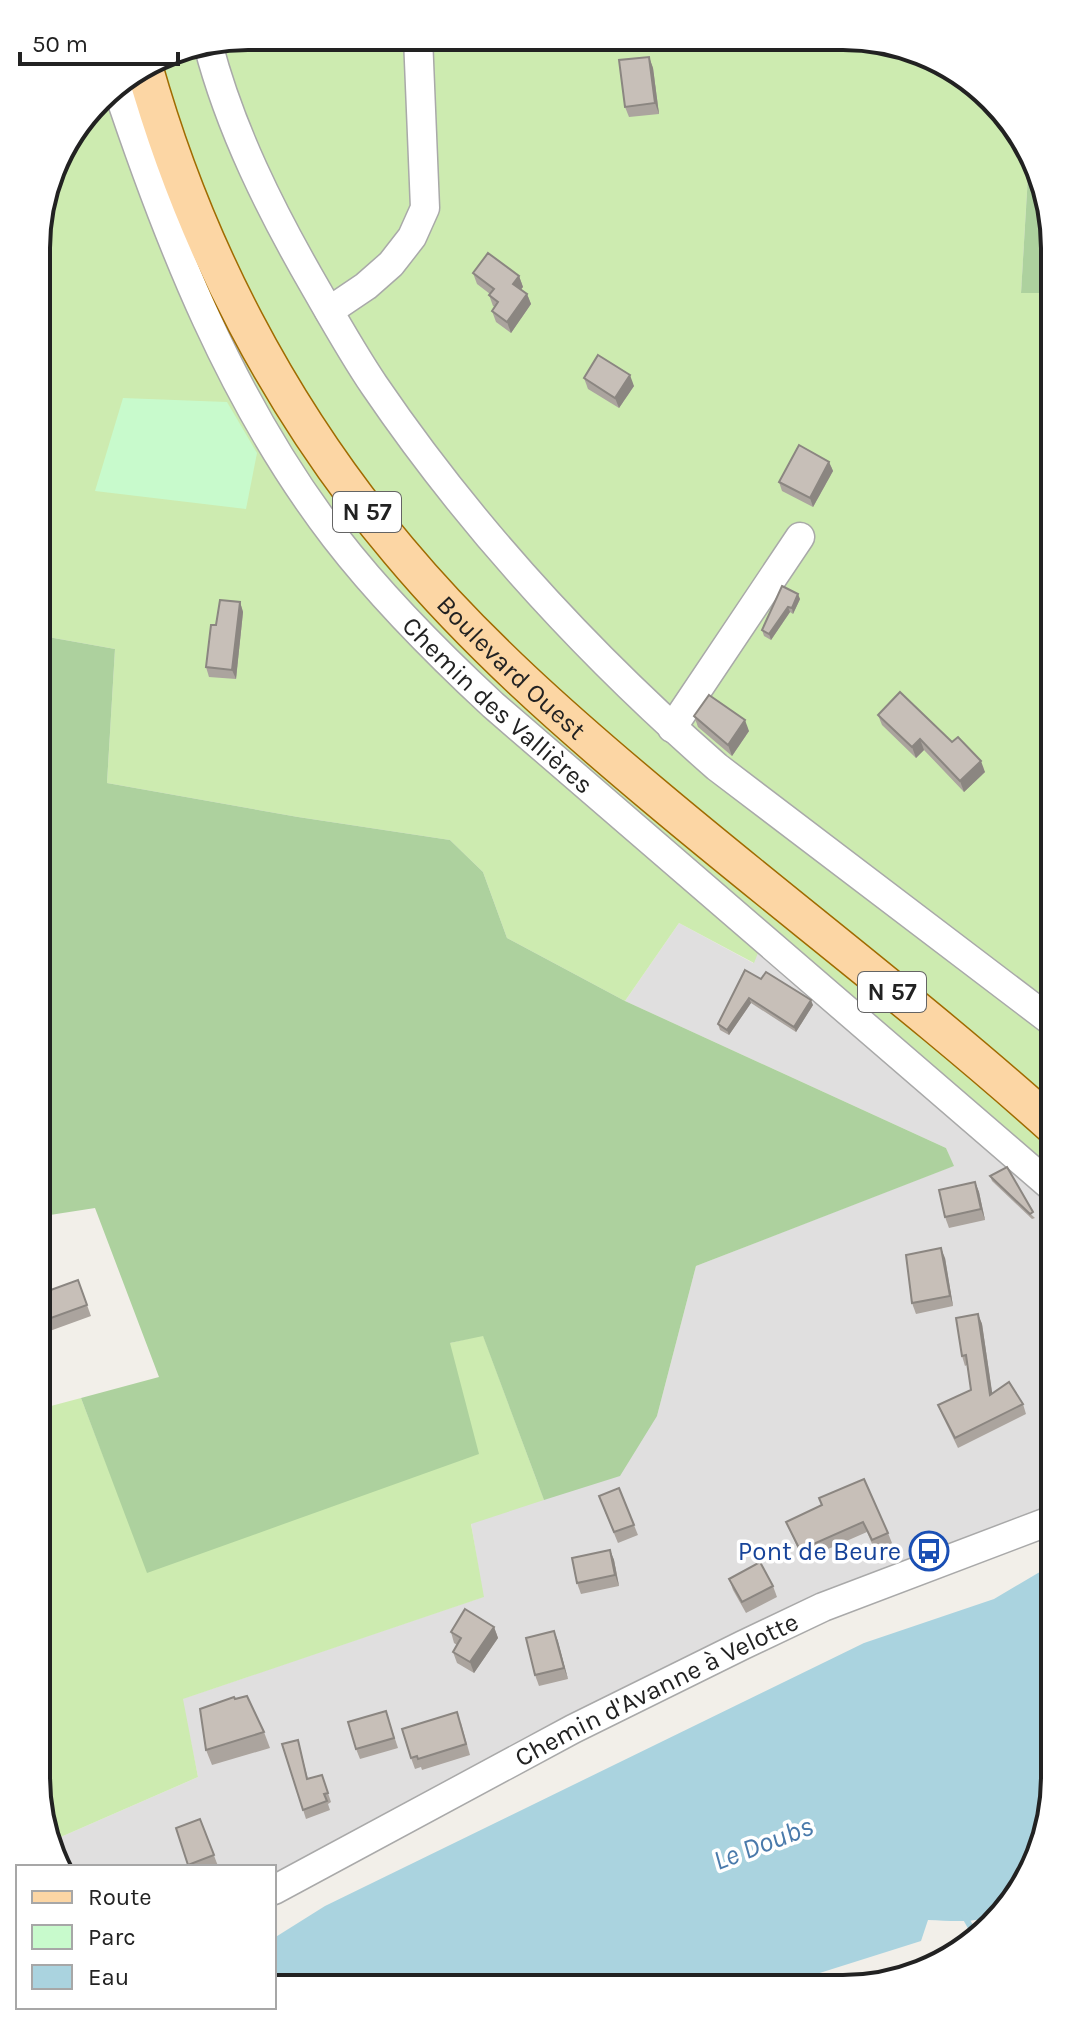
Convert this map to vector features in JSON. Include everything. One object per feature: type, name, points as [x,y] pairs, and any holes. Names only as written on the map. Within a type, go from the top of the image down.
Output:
[{"type":"main road","name":"Boulevard Ouest","points":[[148,78],[189,198],[255,343],[320,448],[399,551],[478,637],[563,718],[1041,1116]]},
{"type":"street","points":[[329,311],[366,286],[391,264],[412,237],[425,208],[419,50]]},
{"type":"street","points":[[211,54],[273,214],[329,311],[373,384],[447,486],[516,567],[606,664],[717,767],[1041,1013]]},
{"type":"street","name":"Chemin des Vallières","points":[[121,97],[201,310],[284,461],[333,535],[361,569],[434,648],[493,705],[1041,1178]]},
{"type":"street","points":[[672,728],[800,537]]},
{"type":"street","name":"Chemin d'Avanne à Velotte","points":[[276,1889],[573,1729],[743,1645],[851,1596],[1041,1524]]},
{"type":"shaded area","points":[[679,923],[753,963],[760,948],[1041,1190],[1041,1516],[276,1883],[276,1865],[71,1865],[60,1837],[198,1777],[182,1699],[483,1597],[471,1523],[657,1416],[696,1266],[953,1166],[946,1148],[625,1001]]},
{"type":"green space","points":[[843,50],[881,54],[930,70],[953,83],[992,118],[1008,138],[1028,178],[1021,293],[1041,293],[1041,998],[672,715],[531,567],[397,403],[307,260],[237,104],[222,52]]},
{"type":"green space","points":[[205,55],[251,185],[518,581],[1041,1024],[1041,1097],[581,715],[490,628],[404,535],[319,421],[249,300],[202,193],[161,71]]},
{"type":"green space","points":[[136,86],[242,350],[290,435],[383,556],[1041,1135],[1041,1169],[447,652],[342,535],[261,408],[192,274],[126,92]]},
{"type":"green space","points":[[113,104],[143,186],[356,578],[760,948],[754,963],[679,923],[625,1001],[507,938],[483,872],[450,840],[107,783],[115,649],[50,637],[52,222],[65,172],[91,128]]},
{"type":"green space","points":[[1028,178],[1039,222],[1041,293],[1021,293]]},
{"type":"green space","points":[[123,398],[227,402],[257,453],[246,509],[95,491]]},
{"type":"green space","points":[[50,637],[115,649],[107,783],[450,840],[483,872],[507,938],[625,1001],[946,1148],[954,1166],[696,1266],[657,1416],[620,1476],[544,1500],[483,1336],[450,1343],[479,1454],[147,1573],[81,1398],[159,1377],[95,1208],[50,1215]]},
{"type":"green space","points":[[483,1335],[544,1500],[471,1524],[484,1597],[183,1699],[198,1777],[60,1837],[50,1777],[50,1406],[81,1398],[148,1572],[450,1343]]},
{"type":"water","name":"Le Doubs","points":[[1041,1571],[1041,1790],[1026,1853],[1000,1897],[981,1919],[928,1920],[921,1941],[813,1975],[276,1975],[276,1937],[325,1906],[864,1643],[994,1599]]},
{"type":"building","points":[[649,57],[655,103],[625,107],[619,60]]},
{"type":"building","points":[[488,253],[519,276],[513,284],[527,294],[507,322],[492,311],[498,302],[489,295],[494,289],[473,273]]},
{"type":"building","points":[[598,355],[630,375],[615,398],[584,378]]},
{"type":"building","points":[[799,445],[829,462],[810,498],[779,482]]},
{"type":"building","points":[[782,586],[798,594],[792,608],[788,607],[769,634],[762,630]]},
{"type":"building","points":[[220,600],[240,602],[232,670],[206,667],[211,625],[216,625]]},
{"type":"building","points":[[900,692],[952,742],[958,737],[981,761],[960,781],[920,739],[912,747],[878,715]]},
{"type":"building","points":[[709,695],[745,720],[728,745],[694,716]]},
{"type":"building","points":[[745,970],[761,979],[766,972],[811,1000],[794,1027],[749,998],[727,1030],[718,1024]]},
{"type":"building","points":[[1007,1167],[1033,1212],[1030,1214],[990,1176]]},
{"type":"building","points":[[975,1182],[981,1209],[945,1217],[939,1190]]},
{"type":"building","points":[[941,1248],[950,1296],[912,1303],[906,1255]]},
{"type":"building","points":[[78,1280],[87,1305],[50,1318],[50,1290]]},
{"type":"building","points":[[978,1314],[990,1395],[1009,1382],[1023,1404],[955,1438],[938,1405],[971,1390],[956,1318]]},
{"type":"building","points":[[864,1479],[888,1533],[872,1540],[863,1522],[800,1550],[786,1522],[822,1505],[819,1498]]},
{"type":"building","points":[[619,1488],[634,1525],[614,1532],[599,1496]]},
{"type":"building","points":[[610,1550],[615,1575],[577,1583],[572,1558]]},
{"type":"building","points":[[760,1562],[773,1586],[742,1602],[729,1579]]},
{"type":"building","points":[[465,1609],[494,1627],[470,1662],[453,1652],[461,1638],[451,1632]]},
{"type":"building","points":[[554,1631],[564,1668],[535,1675],[526,1638]]},
{"type":"building","points":[[247,1696],[264,1732],[206,1750],[200,1709],[234,1697]]},
{"type":"building","points":[[386,1711],[394,1738],[356,1749],[348,1722]]},
{"type":"building","points":[[457,1712],[466,1744],[418,1759],[417,1756],[411,1758],[402,1729]]},
{"type":"building","points":[[298,1740],[307,1779],[322,1775],[328,1793],[324,1794],[327,1801],[303,1810],[282,1744]]},
{"type":"building","points":[[200,1819],[214,1855],[188,1865],[176,1828]]},
{"type":"waterway","points":[[964,1915],[971,1928]]},
{"type":"place","name":"Pont de Beure","points":[[929,1551]]}]
